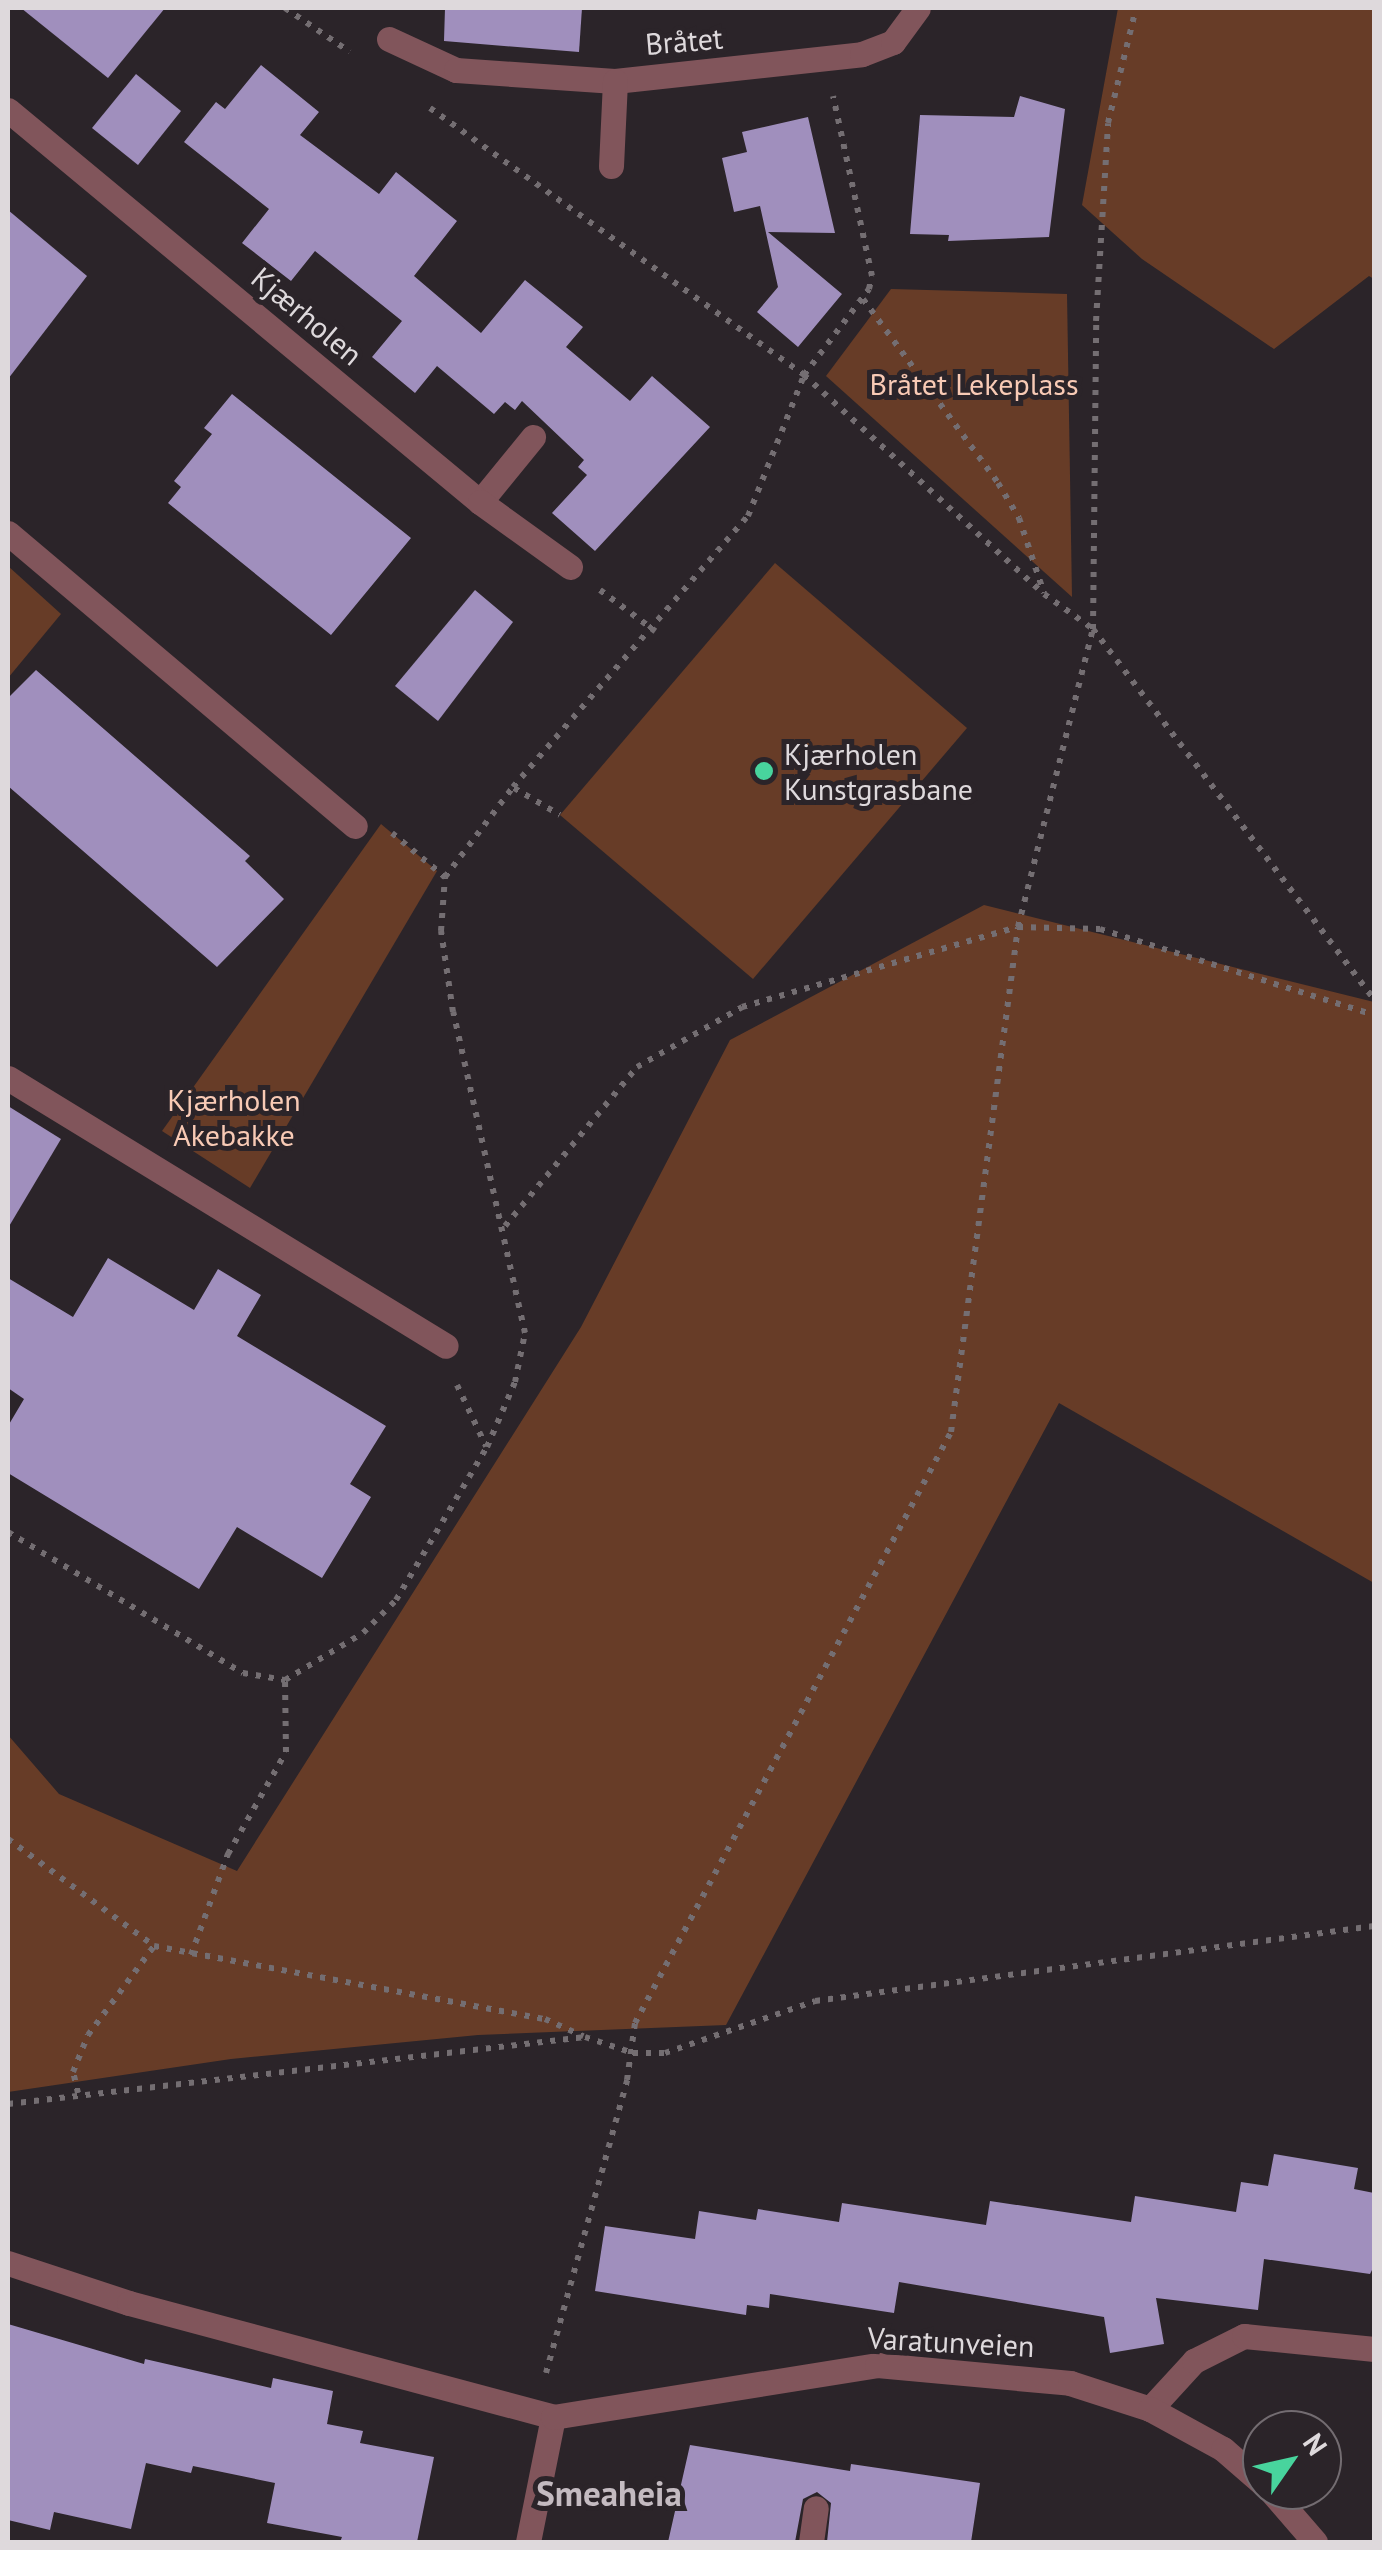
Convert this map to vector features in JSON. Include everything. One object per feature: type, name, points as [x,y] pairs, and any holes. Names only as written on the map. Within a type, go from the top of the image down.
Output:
[{"type":"street","name":"Bråtet","points":[[390,39],[456,70],[615,81],[826,60],[894,42],[918,8]]},
{"type":"street","name":"Bråtet","points":[[611,166],[615,81]]},
{"type":"street","name":"Kjærholen","points":[[8,110],[480,502],[570,567]]},
{"type":"street","points":[[480,502],[533,437]]},
{"type":"street","points":[[8,532],[356,826]]},
{"type":"street","points":[[8,1078],[446,1346]]},
{"type":"street","points":[[8,2263],[543,2416],[528,2542]]},
{"type":"street","points":[[1150,2409],[1194,2360],[1244,2336],[1374,2349]]},
{"type":"street","name":"Varatunveien","points":[[543,2416],[877,2364],[1070,2383],[1150,2409],[1223,2449],[1242,2466]]},
{"type":"street","points":[[811,2542],[816,2508]]},
{"type":"street","points":[[1287,2510],[1315,2542]]},
{"type":"path","points":[[285,8],[362,60]]},
{"type":"path","points":[[543,2416],[633,2054],[635,2023],[951,1432],[1018,928],[1093,629],[1096,321],[1108,124],[1136,8]]},
{"type":"path","points":[[8,1532],[243,1674],[285,1680],[363,1633],[396,1600],[487,1447],[516,1382],[525,1333],[453,1012],[441,932],[445,877],[514,788],[655,632],[748,516],[804,374],[862,299],[872,276],[826,60]]},
{"type":"path","points":[[424,104],[804,374],[1044,594],[1093,629],[1374,999]]},
{"type":"path","points":[[862,299],[1005,494],[1044,594]]},
{"type":"path","points":[[570,567],[655,632]]},
{"type":"path","points":[[514,788],[560,815]]},
{"type":"path","points":[[356,826],[381,824],[445,877]]},
{"type":"path","points":[[504,1226],[637,1067],[742,1007],[1018,928],[1100,929],[1374,1015]]},
{"type":"path","points":[[446,1346],[460,1395],[487,1447]]},
{"type":"path","points":[[191,1955],[228,1854],[286,1752],[285,1680]]},
{"type":"path","points":[[8,1839],[154,1946],[545,2019],[633,2054],[702,2044],[814,2000],[1374,1926]]},
{"type":"path","points":[[78,2092],[73,2072],[88,2035],[154,1946]]},
{"type":"path","points":[[8,2104],[78,2092],[584,2037]]},
{"type":"green space","points":[[1118,8],[1374,8],[1374,279],[1369,276],[1274,349],[1142,259],[1082,205]]},
{"type":"green space","name":"Bråtet Lekeplass","points":[[891,289],[1067,294],[1072,597],[826,376]]},
{"type":"green space","name":"Kjærholen Kunstgrasbane","points":[[775,563],[967,728],[753,979],[560,815]]},
{"type":"green space","points":[[8,566],[61,614],[8,678]]},
{"type":"green space","name":"Kjærholen Akebakke","points":[[381,824],[437,871],[250,1188],[162,1131]]},
{"type":"green space","points":[[984,905],[1374,1002],[1374,1583],[1059,1403],[726,2025],[478,2035],[231,2059],[8,2092],[8,1735],[59,1794],[237,1871],[581,1327],[730,1040]]},
{"type":"building","points":[[21,8],[165,8],[108,78]]},
{"type":"building","points":[[445,8],[582,8],[579,52],[444,41]]},
{"type":"building","points":[[261,65],[319,112],[300,135],[379,194],[396,172],[457,221],[414,276],[481,333],[525,280],[583,327],[566,347],[630,401],[652,376],[710,427],[595,551],[552,513],[587,475],[578,467],[584,460],[522,401],[515,410],[505,402],[494,414],[437,366],[415,393],[372,357],[402,321],[315,251],[291,281],[242,243],[269,209],[184,142],[216,102],[225,109]]},
{"type":"building","points":[[136,74],[181,111],[138,165],[92,128]]},
{"type":"building","points":[[1020,96],[1065,109],[1049,237],[948,241],[949,235],[910,234],[920,115],[1014,117]]},
{"type":"building","points":[[808,117],[835,233],[768,232],[842,294],[798,347],[757,312],[778,287],[760,206],[734,212],[722,158],[747,152],[742,132]]},
{"type":"building","points":[[8,210],[87,276],[8,379]]},
{"type":"building","points":[[232,394],[411,538],[331,635],[168,503],[181,487],[174,481],[212,434],[204,428]]},
{"type":"building","points":[[475,590],[513,622],[438,721],[395,686]]},
{"type":"building","points":[[36,670],[250,856],[245,861],[284,899],[217,967],[8,786],[8,698]]},
{"type":"building","points":[[8,1106],[61,1139],[8,1228]]},
{"type":"building","points":[[108,1258],[194,1310],[218,1269],[261,1295],[237,1336],[386,1426],[350,1484],[371,1497],[322,1578],[237,1527],[199,1589],[8,1473],[8,1426],[24,1399],[8,1388],[8,1278],[73,1317]]},
{"type":"building","points":[[1274,2154],[1358,2168],[1354,2189],[1374,2193],[1374,2266],[1370,2274],[1264,2259],[1258,2310],[1156,2298],[1164,2344],[1110,2353],[1104,2317],[899,2282],[894,2313],[770,2294],[769,2308],[747,2305],[746,2315],[595,2291],[605,2226],[695,2239],[699,2211],[756,2220],[758,2209],[839,2222],[842,2203],[986,2225],[990,2201],[1131,2222],[1135,2196],[1236,2212],[1241,2182],[1268,2186]]},
{"type":"building","points":[[8,2324],[144,2364],[145,2359],[271,2388],[273,2378],[333,2391],[327,2424],[363,2431],[360,2443],[434,2457],[417,2542],[340,2542],[342,2537],[267,2523],[275,2483],[193,2466],[191,2473],[146,2463],[131,2529],[54,2512],[50,2530],[8,2520]]},
{"type":"building","points":[[690,2445],[850,2471],[851,2464],[980,2483],[971,2542],[827,2542],[831,2503],[817,2492],[803,2499],[795,2542],[668,2542]]},
{"type":"place","name":"Kjærholen Kunstgrasbane","points":[[764,771]]},
{"type":"district","name":"Smeaheia","points":[[609,2493]]}]
